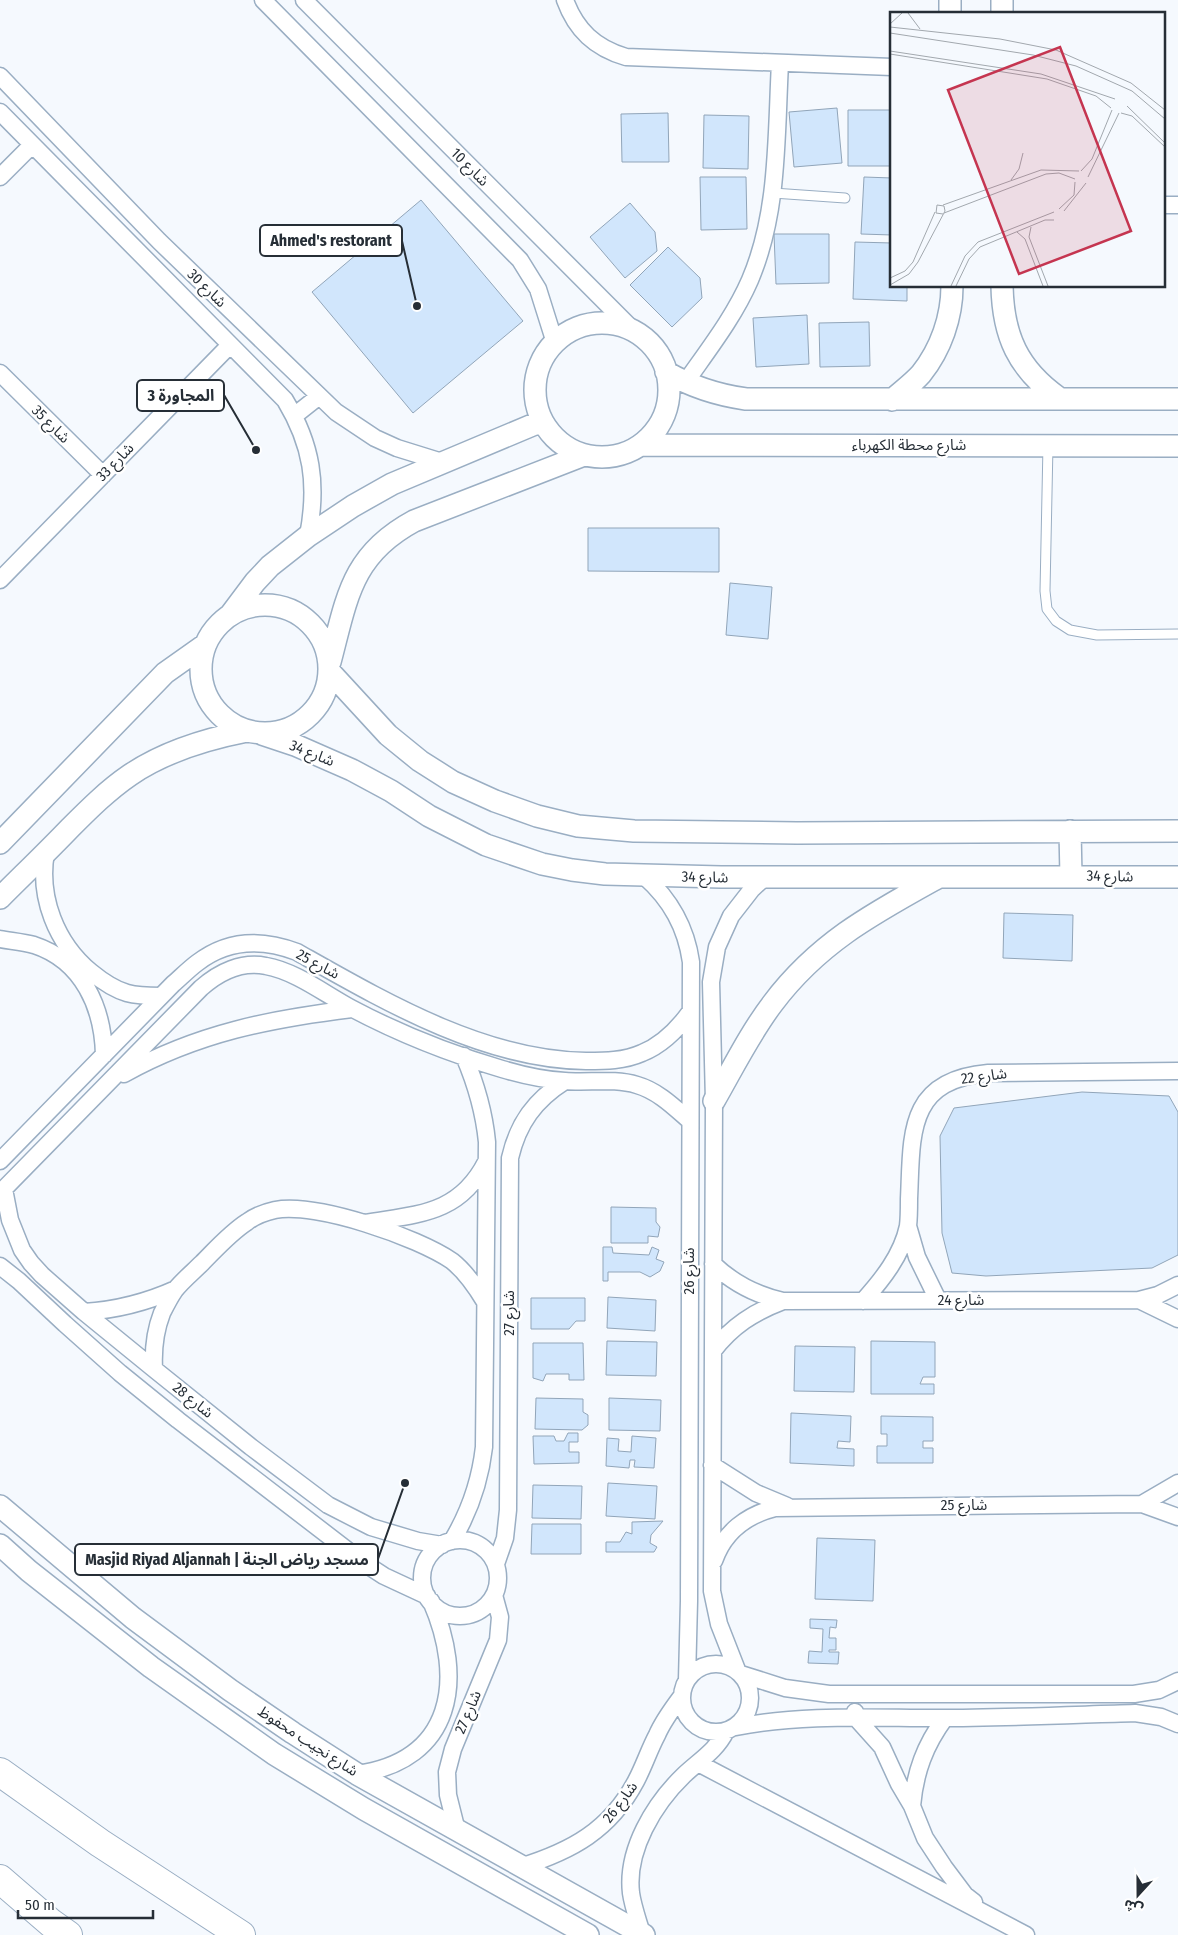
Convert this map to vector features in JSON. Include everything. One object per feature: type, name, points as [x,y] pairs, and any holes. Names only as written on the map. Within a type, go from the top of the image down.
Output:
[{"type":"highway","points":[[0,1772],[100,1843],[241,1935]]},
{"type":"highway","points":[[0,1879],[51,1923],[68,1935]]},
{"type":"street","name":"شارع 10","points":[[263,0],[520,260],[538,289],[555,343]]},
{"type":"street","name":"شارع 10","points":[[304,0],[636,333]]},
{"type":"street","points":[[565,0],[578,28],[590,40],[613,53],[640,58],[890,66]]},
{"type":"street","points":[[685,383],[736,308],[750,281],[764,238],[772,193],[780,63]]},
{"type":"street","name":"شارع 30","points":[[0,76],[159,241],[318,397],[349,422],[375,438],[397,448],[442,462]]},
{"type":"street","name":"شارع 30","points":[[0,112],[285,400],[305,441],[312,475],[313,502],[308,536]]},
{"type":"street","points":[[0,177],[32,144]]},
{"type":"street","points":[[892,400],[920,375],[932,358],[942,339],[948,319],[952,288]]},
{"type":"street","points":[[1002,288],[1004,318],[1017,356],[1038,382],[1058,398]]},
{"type":"street","points":[[594,324],[616,325],[636,333],[649,343],[660,357],[666,372],[669,392],[665,413],[655,431],[641,445],[623,454],[604,457],[584,455],[567,448],[553,436],[542,420],[536,405],[537,371],[544,356],[555,343],[572,330],[594,324]]},
{"type":"street","name":"شارع 33","points":[[0,580],[230,344]]},
{"type":"street","points":[[666,372],[685,383],[725,396],[746,399],[1178,399]]},
{"type":"street","name":"شارع 35","points":[[0,373],[103,475]]},
{"type":"street","points":[[294,416],[318,397]]},
{"type":"street","points":[[255,732],[230,724],[217,712],[207,696],[202,679],[201,661],[206,644],[216,628],[230,616],[255,582],[270,566],[308,536],[353,506],[392,484],[542,420]]},
{"type":"street","name":"شارع محطة الكهرباء","points":[[641,445],[1178,446]]},
{"type":"street","points":[[0,898],[104,795],[150,763],[194,744],[255,732],[279,732],[295,727],[309,717],[320,704],[327,688],[330,667],[350,590],[358,572],[368,556],[397,530],[414,520],[584,455]]},
{"type":"street","points":[[230,616],[250,607],[272,605],[293,611],[311,624],[324,641],[330,667],[388,735],[420,761],[452,782],[495,801],[537,816],[578,826],[634,831],[797,833],[1178,831]]},
{"type":"street","points":[[0,843],[166,673],[206,644]]},
{"type":"street","name":"شارع 34","points":[[255,732],[352,770],[455,830],[512,855],[572,870],[644,876],[1178,877]]},
{"type":"street","points":[[1070,831],[1070,876]]},
{"type":"street","points":[[46,852],[44,876],[48,904],[63,942],[78,967],[84,984],[98,1010],[102,1024],[104,1055]]},
{"type":"street","name":"شارع 26","points":[[644,876],[667,899],[683,927],[689,944],[691,962],[688,1416],[689,1601],[687,1680]]},
{"type":"street","points":[[714,1101],[762,1019],[790,982],[810,962],[853,926],[941,876]]},
{"type":"street","name":"شارع 26","points":[[739,1672],[719,1624],[712,1591],[714,1101],[711,982],[717,948],[731,916],[752,888],[765,877]]},
{"type":"street","points":[[0,939],[21,942],[46,949],[115,989],[137,996],[161,996]]},
{"type":"street","name":"شارع 25","points":[[0,1161],[161,996],[196,963],[220,949],[233,945],[261,942],[279,945],[417,1017],[483,1042],[539,1056],[593,1061],[618,1060],[641,1054],[669,1037],[690,1012]]},
{"type":"street","points":[[304,982],[314,962]]},
{"type":"street","name":"شارع 25","points":[[2,1191],[201,988],[221,973],[232,968],[257,964],[281,971],[352,1009],[464,1056],[517,1073],[565,1081],[622,1082],[637,1085],[665,1100],[690,1121]]},
{"type":"street","points":[[691,980],[711,982]]},
{"type":"street","points":[[109,1082],[160,1056],[213,1035],[268,1021],[352,1009]]},
{"type":"street","name":"شارع 27","points":[[447,1543],[471,1506],[477,1487],[484,1447],[487,1142],[482,1106],[464,1056]]},
{"type":"street","points":[[592,1082],[593,1061]]},
{"type":"street","name":"شارع 22","points":[[863,1301],[895,1259],[908,1226],[913,1131],[921,1108],[946,1083],[969,1074],[988,1073],[1177,1073]]},
{"type":"street","name":"شارع 27","points":[[496,1564],[507,1524],[510,1158],[513,1142],[528,1113],[539,1100],[565,1081]]},
{"type":"street","points":[[363,1223],[428,1212],[441,1207],[466,1192],[476,1182],[487,1159],[510,1158]]},
{"type":"street","name":"شارع 28","points":[[2,1191],[15,1235],[31,1263],[42,1275],[84,1312],[252,1448],[328,1506],[349,1517],[394,1535],[447,1543]]},
{"type":"street","points":[[154,1369],[155,1341],[158,1327],[168,1301],[176,1289],[231,1235],[247,1222],[260,1215],[280,1210],[301,1208],[363,1223],[420,1244],[439,1253],[466,1274],[485,1302]]},
{"type":"street","name":"شارع 22","points":[[908,1226],[917,1258],[938,1300]]},
{"type":"street","name":"شارع 24","points":[[713,1264],[745,1288],[757,1294],[783,1301],[1139,1300],[1158,1295],[1178,1285]]},
{"type":"street","name":"شارع 28","points":[[0,1266],[10,1272],[120,1373],[236,1465],[364,1563],[429,1599]]},
{"type":"street","points":[[28,1289],[42,1275]]},
{"type":"street","points":[[84,1312],[131,1306],[154,1299],[176,1289]]},
{"type":"street","name":"شارع 24","points":[[1139,1300],[1178,1319]]},
{"type":"street","name":"شارع 24","points":[[713,1350],[727,1334],[744,1320],[756,1312],[783,1301]]},
{"type":"street","points":[[688,1416],[712,1415]]},
{"type":"street","points":[[484,1447],[509,1447]]},
{"type":"street","points":[[236,1465],[252,1448]]},
{"type":"street","name":"شارع 25","points":[[712,1465],[756,1493],[787,1506]]},
{"type":"street","name":"شارع 25","points":[[1142,1504],[1178,1483]]},
{"type":"street","name":"شارع 25","points":[[712,1567],[723,1542],[741,1522],[763,1511],[787,1506],[1142,1504],[1178,1517]]},
{"type":"street","name":"شارع نجيب محفوظ","points":[[0,1506],[109,1599],[230,1690],[357,1774],[520,1867],[643,1934]]},
{"type":"street","points":[[468,1541],[483,1547],[496,1564],[498,1585],[488,1604],[480,1611],[464,1615],[448,1613],[438,1608],[429,1599],[422,1577],[424,1568],[428,1558],[447,1543],[468,1541]]},
{"type":"street","name":"شارع نجيب محفوظ","points":[[0,1545],[28,1571],[166,1678],[274,1754],[364,1808],[588,1935]]},
{"type":"street","name":"شارع 27","points":[[458,1831],[448,1795],[447,1772],[453,1749],[498,1640],[500,1617],[494,1595]]},
{"type":"street","points":[[91,1620],[109,1599]]},
{"type":"street","name":"شارع 27","points":[[357,1774],[386,1768],[412,1755],[433,1732],[441,1716],[446,1701],[449,1667],[444,1638],[429,1599]]},
{"type":"street","points":[[1178,1681],[1159,1690],[1147,1693],[1121,1694],[829,1694],[785,1688],[719,1664],[710,1664],[701,1667],[687,1680],[681,1696],[687,1717],[695,1725],[715,1733],[788,1719],[1148,1714],[1178,1724]]},
{"type":"street","points":[[643,1934],[631,1893],[631,1873],[635,1854],[646,1827],[660,1804],[684,1775],[714,1749],[731,1729],[743,1720],[751,1701],[747,1682],[739,1672]]},
{"type":"street","points":[[855,1694],[856,1718],[882,1747],[899,1784],[912,1806],[925,1838],[944,1868],[965,1895],[992,1917]]},
{"type":"street","points":[[1121,1694],[1122,1714]]},
{"type":"street","name":"شارع 26","points":[[520,1867],[562,1852],[581,1842],[598,1830],[613,1815],[637,1780],[660,1729],[681,1696]]},
{"type":"street","points":[[912,1806],[918,1768],[934,1733],[945,1718]]},
{"type":"street","points":[[698,1763],[1026,1935]]},
{"type":"lane","points":[[772,193],[845,198]]},
{"type":"lane","points":[[1048,445],[1045,591],[1047,609],[1056,621],[1070,630],[1097,635],[1178,634]]},
{"type":"building","points":[[837,108],[842,163],[794,167],[789,112]]},
{"type":"building","points":[[848,110],[890,110],[890,166],[848,166]]},
{"type":"building","points":[[668,113],[669,162],[622,162],[621,114]]},
{"type":"building","points":[[704,115],[749,116],[748,169],[703,168]]},
{"type":"building","points":[[700,177],[746,177],[747,229],[701,230]]},
{"type":"building","points":[[864,177],[890,178],[890,235],[861,234]]},
{"type":"building","points":[[421,200],[523,321],[413,413],[312,292]]},
{"type":"building","points":[[630,203],[655,232],[657,251],[625,278],[590,237]]},
{"type":"building","points":[[774,234],[829,234],[829,283],[776,284]]},
{"type":"building","points":[[855,242],[890,243],[890,288],[907,288],[907,301],[853,299]]},
{"type":"building","points":[[668,247],[700,278],[702,298],[672,327],[630,285]]},
{"type":"building","points":[[807,315],[809,364],[756,367],[753,318]]},
{"type":"building","points":[[869,322],[870,366],[820,367],[819,323]]},
{"type":"building","points":[[588,528],[719,528],[719,572],[588,571]]},
{"type":"building","points":[[730,583],[772,587],[768,639],[726,635]]},
{"type":"building","points":[[1004,913],[1073,915],[1072,961],[1003,958]]},
{"type":"building","points":[[1082,1092],[1169,1096],[1178,1112],[1178,1255],[1152,1268],[986,1276],[952,1273],[942,1233],[940,1136],[954,1108]]},
{"type":"building","points":[[611,1207],[656,1208],[656,1222],[660,1227],[658,1237],[648,1236],[648,1243],[611,1243]]},
{"type":"building","points":[[603,1247],[612,1247],[613,1253],[649,1255],[652,1247],[659,1250],[656,1259],[664,1262],[660,1271],[650,1277],[640,1272],[608,1272],[608,1281],[603,1281]]},
{"type":"building","points":[[608,1297],[656,1300],[655,1331],[607,1328]]},
{"type":"building","points":[[531,1298],[585,1298],[585,1321],[576,1321],[569,1329],[531,1329]]},
{"type":"building","points":[[607,1341],[657,1342],[656,1376],[606,1375]]},
{"type":"building","points":[[871,1341],[935,1342],[935,1377],[923,1377],[920,1384],[934,1384],[934,1394],[871,1394]]},
{"type":"building","points":[[533,1343],[583,1343],[584,1380],[569,1380],[569,1374],[546,1374],[543,1381],[533,1378]]},
{"type":"building","points":[[795,1346],[855,1347],[854,1392],[794,1391]]},
{"type":"building","points":[[536,1398],[583,1399],[583,1412],[588,1415],[588,1425],[582,1430],[535,1429]]},
{"type":"building","points":[[609,1398],[661,1400],[660,1431],[609,1430]]},
{"type":"building","points":[[791,1413],[851,1416],[850,1442],[838,1441],[837,1448],[854,1449],[854,1466],[790,1463]]},
{"type":"building","points":[[881,1416],[933,1417],[933,1441],[923,1441],[923,1448],[933,1448],[933,1463],[877,1463],[877,1446],[887,1446],[887,1434],[881,1434]]},
{"type":"building","points":[[568,1433],[578,1433],[578,1442],[569,1442],[569,1452],[579,1452],[579,1463],[534,1464],[533,1436],[554,1436],[556,1441],[564,1441]]},
{"type":"building","points":[[632,1436],[656,1438],[654,1468],[634,1467],[635,1460],[630,1460],[629,1468],[606,1466],[607,1438],[619,1439],[618,1451],[631,1452]]},
{"type":"building","points":[[608,1483],[657,1486],[655,1519],[606,1516]]},
{"type":"building","points":[[533,1485],[582,1486],[581,1519],[532,1518]]},
{"type":"building","points":[[663,1521],[651,1535],[650,1543],[657,1547],[654,1552],[606,1552],[606,1542],[620,1542],[626,1532],[632,1534],[632,1522]]},
{"type":"building","points":[[532,1524],[581,1524],[581,1554],[531,1554]]},
{"type":"building","points":[[817,1538],[875,1540],[873,1601],[815,1599]]},
{"type":"building","points":[[810,1619],[837,1620],[836,1628],[830,1627],[829,1638],[836,1638],[836,1650],[829,1650],[829,1652],[839,1652],[838,1664],[808,1663],[809,1651],[822,1652],[823,1629],[810,1628]]},
{"type":"place","name":"Ahmed's restorant","points":[[417,306]]},
{"type":"place","name":"المجاورة 3","points":[[256,450]]},
{"type":"place","name":"Masjid Riyad Aljannah | مسجد رياض الجنة","points":[[405,1483]]}]
